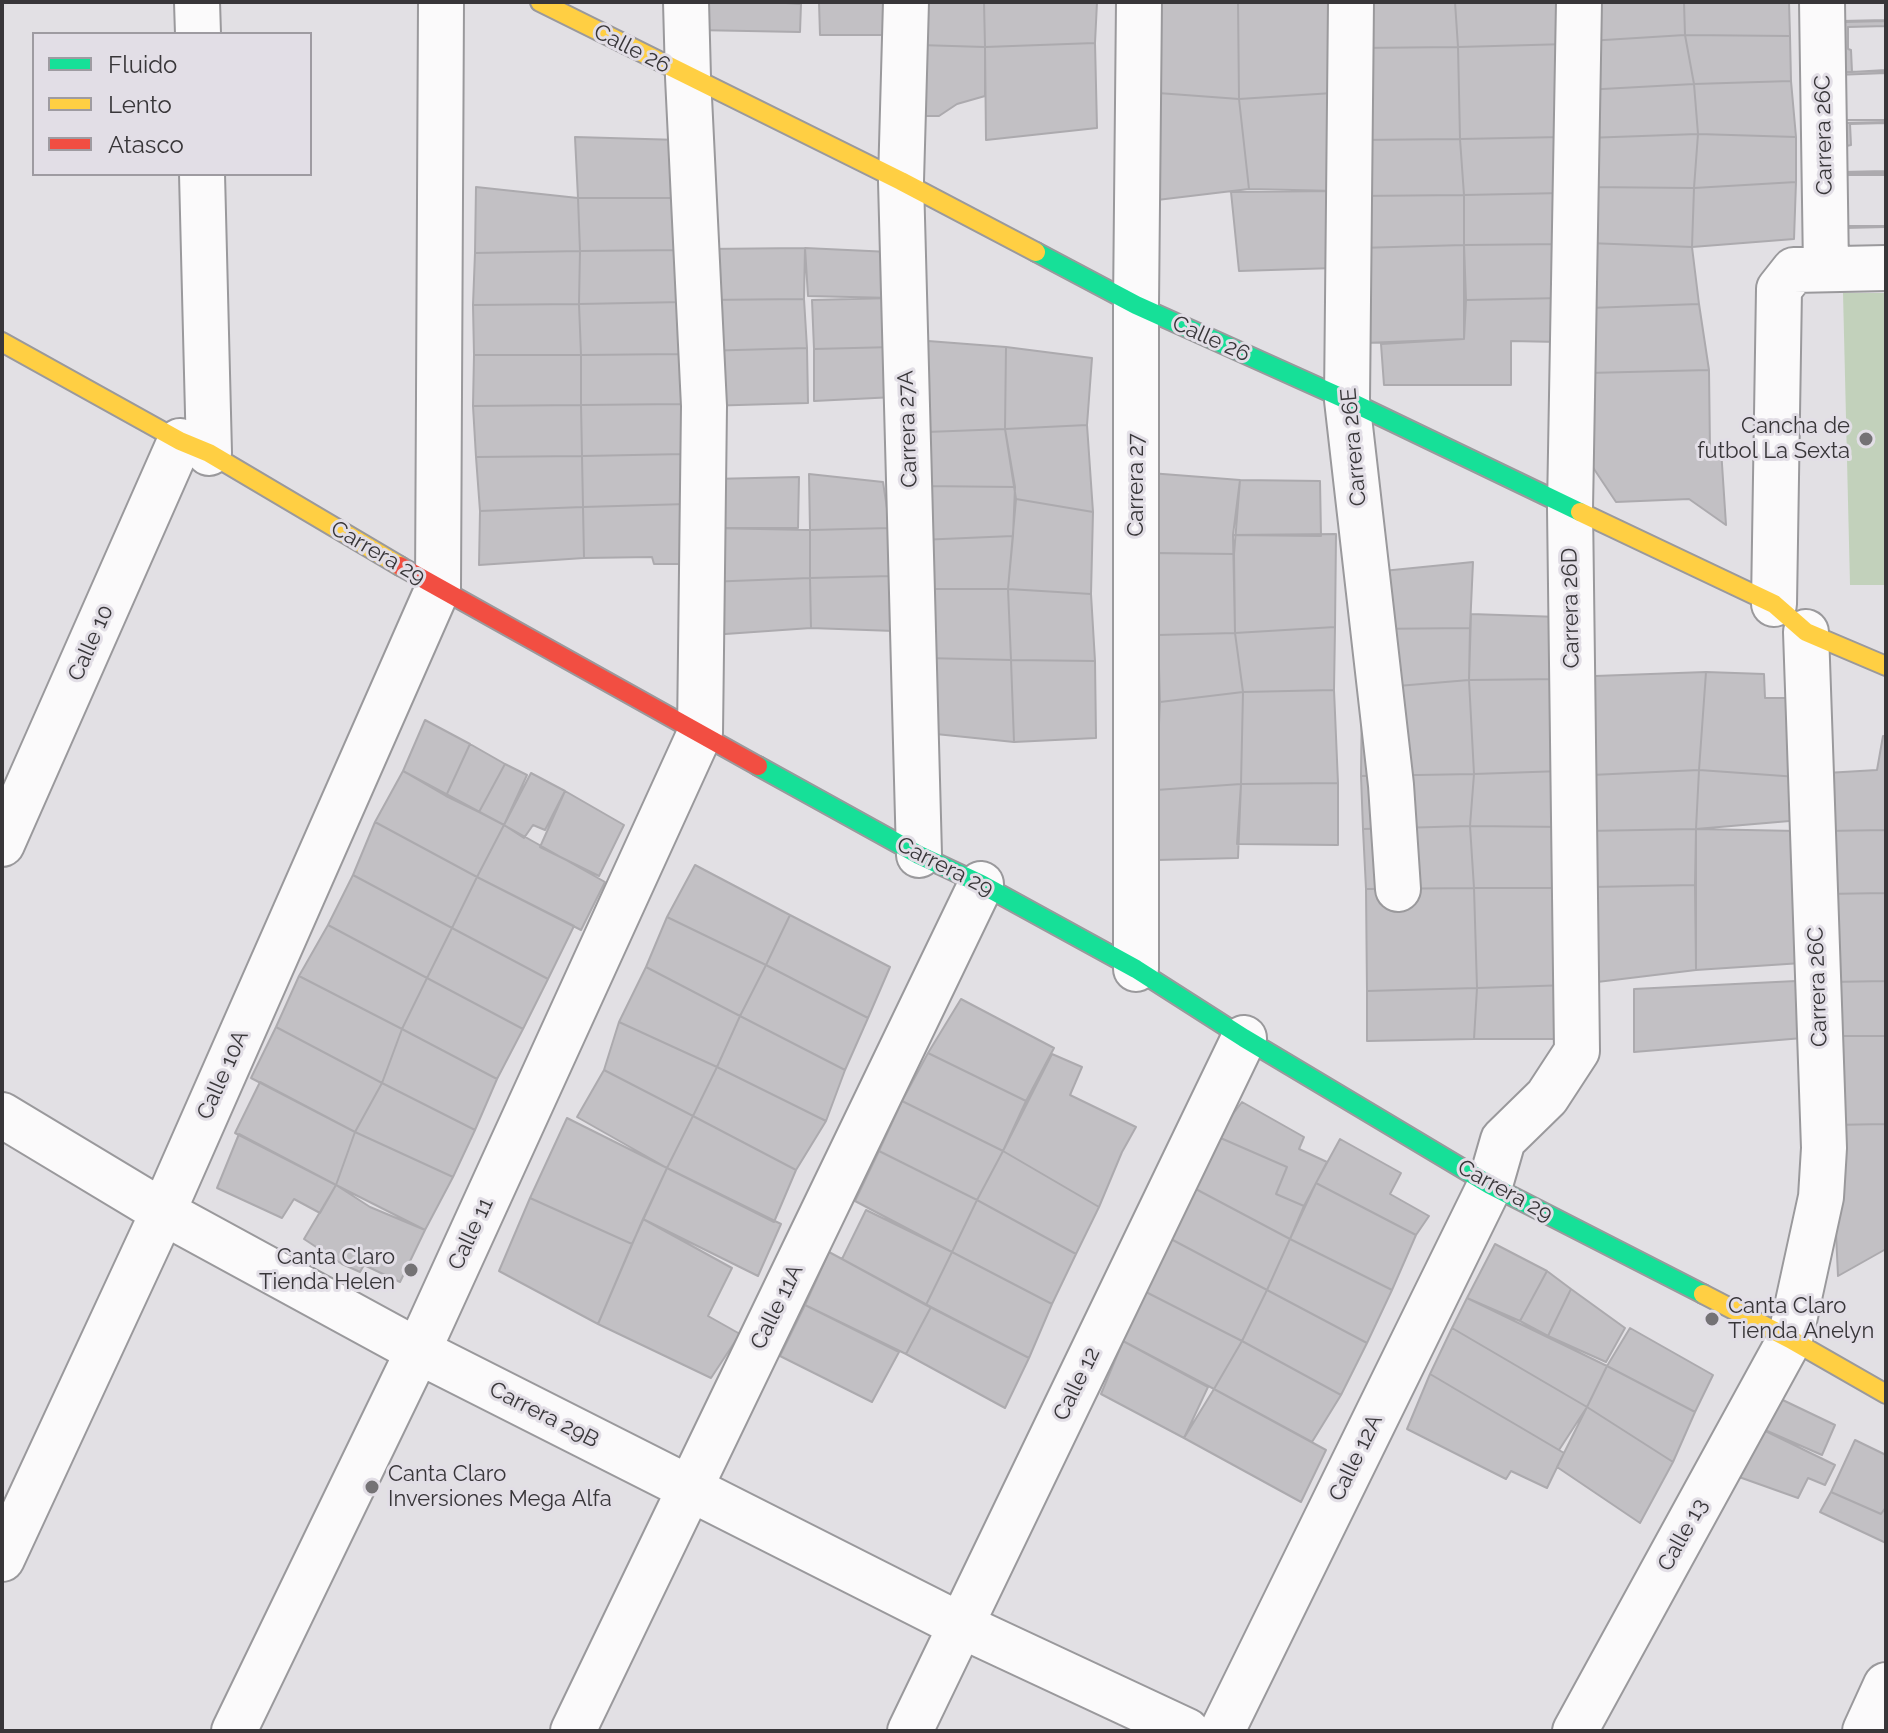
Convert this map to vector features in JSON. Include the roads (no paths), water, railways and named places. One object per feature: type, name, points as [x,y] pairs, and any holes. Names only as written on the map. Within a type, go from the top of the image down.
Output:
[{"type":"street","points":[[197,2],[198,32]]},
{"type":"street","points":[[438,588],[441,2]]},
{"type":"street","name":"Calle 26","points":[[540,2],[901,181],[1136,305],[1347,400],[1886,666]]},
{"type":"street","points":[[686,2],[704,406],[700,733]]},
{"type":"street","name":"Carrera 27A","points":[[906,2],[901,181],[919,855]]},
{"type":"street","name":"Carrera 27","points":[[1136,969],[1139,2]]},
{"type":"street","name":"Carrera 26E","points":[[1351,2],[1347,400],[1391,785],[1398,889]]},
{"type":"street","name":"Carrera 26D","points":[[1490,1185],[1503,1140],[1547,1097],[1577,1051],[1570,508],[1579,2]]},
{"type":"street","name":"Carrera 26C","points":[[1790,1339],[1821,1197],[1824,1148],[1790,618],[1779,289],[1794,270],[1826,268],[1822,2]]},
{"type":"street","points":[[195,447],[202,176]]},
{"type":"street","points":[[1826,268],[1886,268]]},
{"type":"street","name":"Carrera 29","points":[[2,342],[195,447],[438,588],[919,855],[981,884],[1136,969],[1244,1038],[1490,1185],[1790,1339],[1886,1394]]},
{"type":"street","name":"Calle 10","points":[[2,844],[195,447]]},
{"type":"street","name":"Calle 10A","points":[[2,1559],[163,1212],[438,588]]},
{"type":"street","name":"Calle 11","points":[[234,1731],[418,1351],[700,733]]},
{"type":"street","name":"Calle 11A","points":[[573,1731],[981,884]]},
{"type":"street","name":"Calle 12","points":[[910,1731],[1244,1038]]},
{"type":"street","name":"Carrera 29B","points":[[2,1115],[163,1212],[418,1351],[960,1625],[1187,1731]]},
{"type":"street","name":"Calle 12A","points":[[1222,1731],[1490,1185]]},
{"type":"street","name":"Calle 13","points":[[1575,1731],[1790,1339]]},
{"type":"street","points":[[1865,1731],[1886,1685]]},
{"type":"place","name":"Cancha de futbol La Sexta","points":[[1866,439]]},
{"type":"place","name":"Canta Claro Tienda Helen","points":[[411,1270]]},
{"type":"place","name":"Canta Claro Tienda Anelyn","points":[[1712,1319]]},
{"type":"place","name":"Canta Claro Inversiones Mega Alfa","points":[[372,1487]]}]
